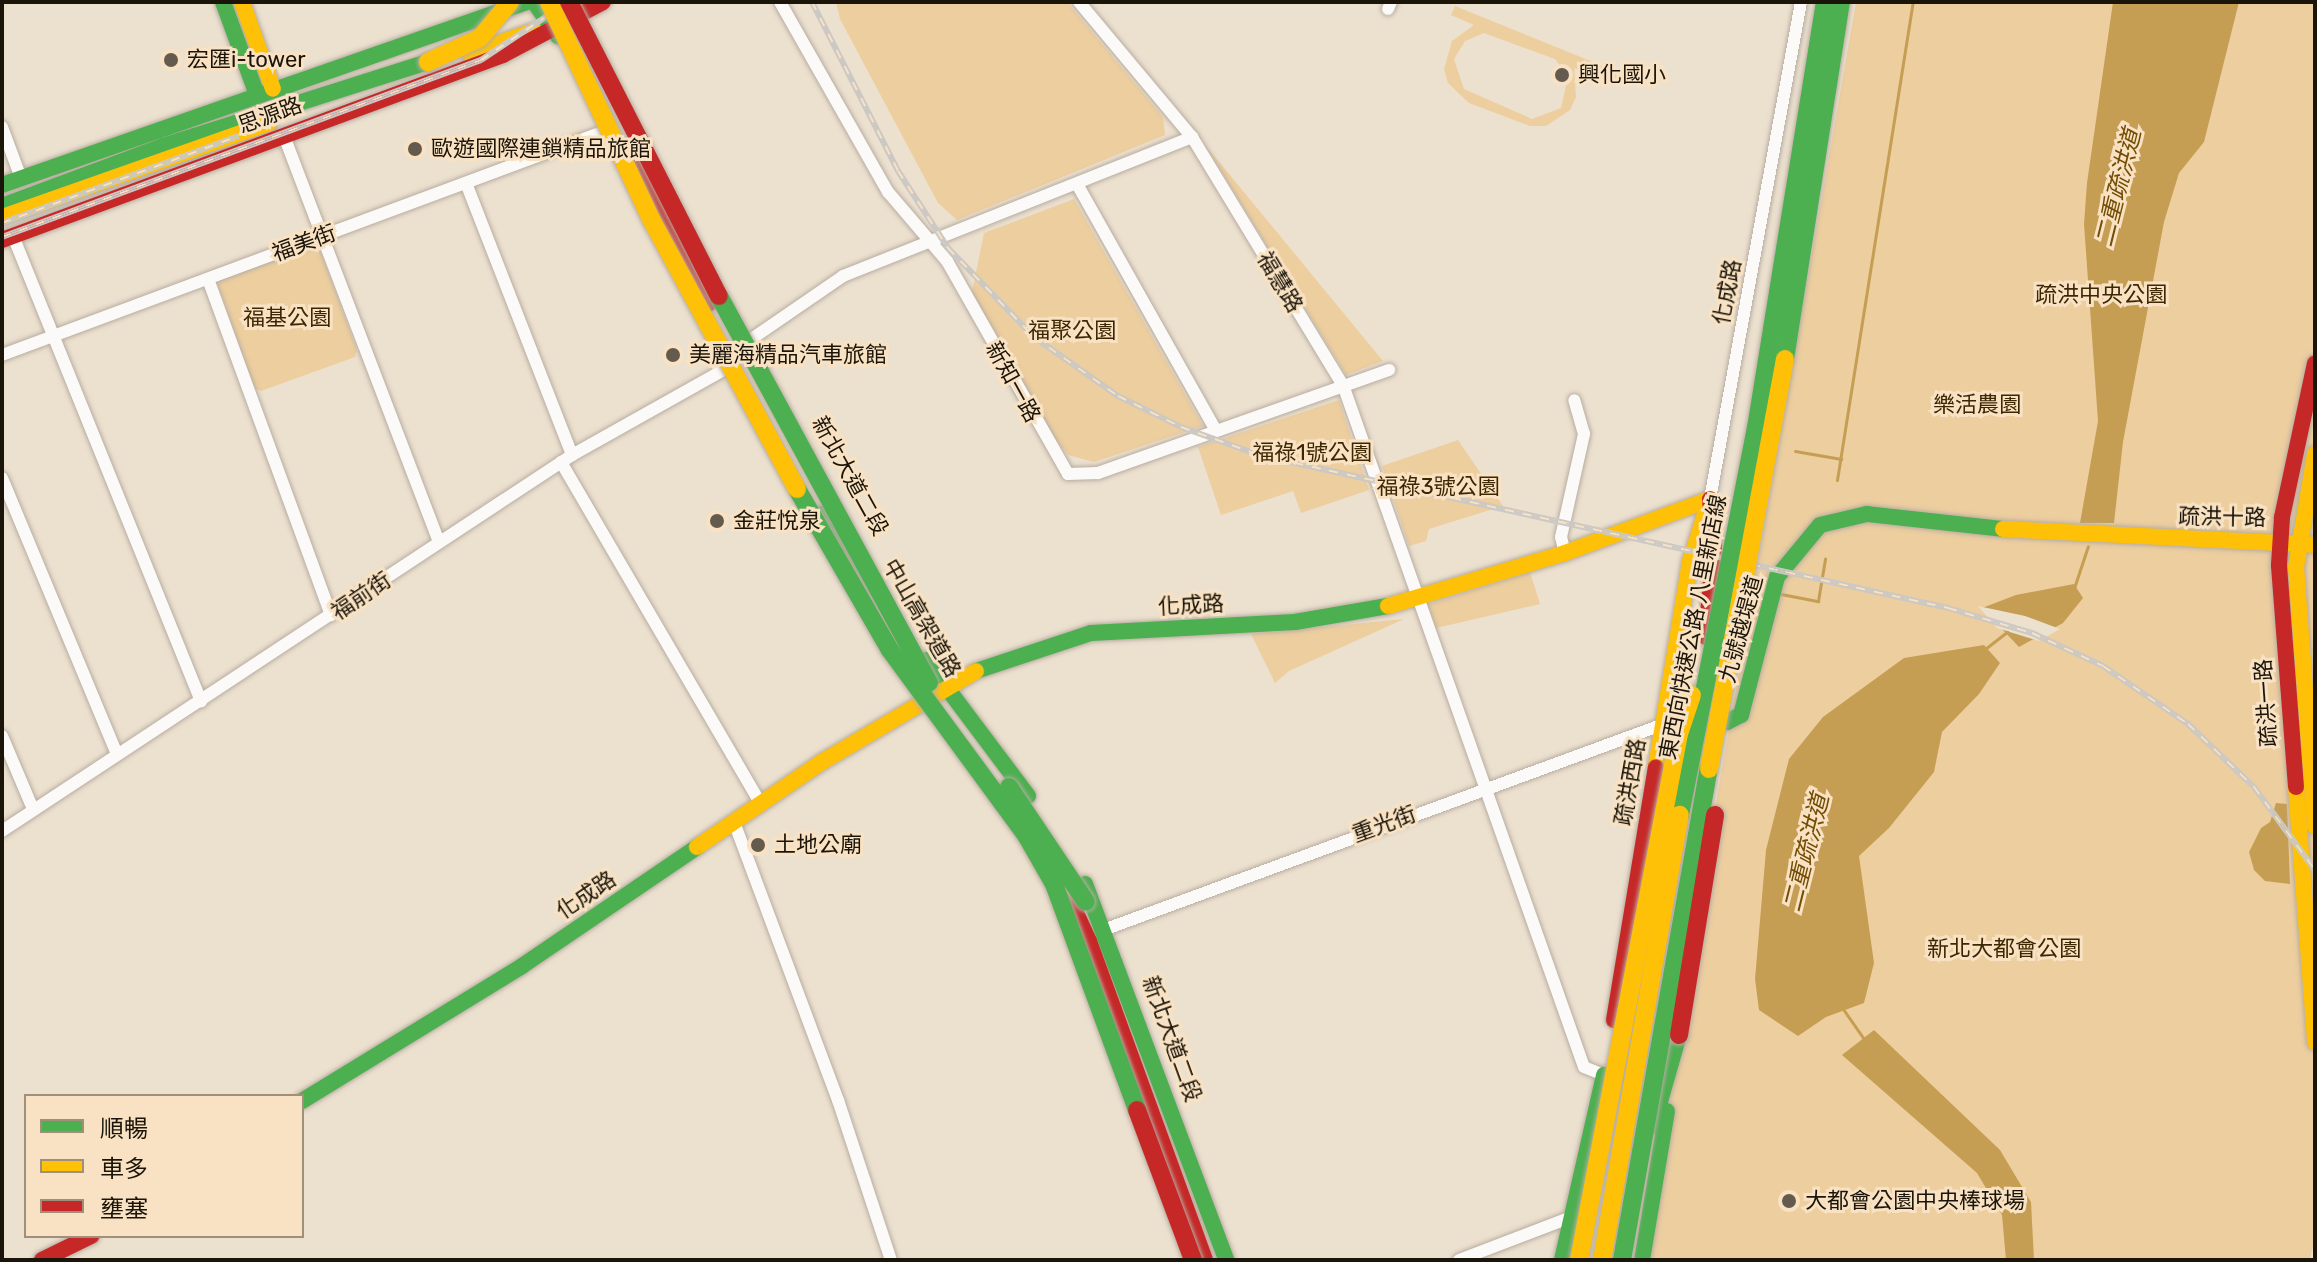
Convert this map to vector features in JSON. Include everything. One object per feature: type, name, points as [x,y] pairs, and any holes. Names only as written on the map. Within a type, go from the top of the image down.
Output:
[{"type":"main road","points":[[223,2],[265,92]]},
{"type":"main road","points":[[242,2],[265,92]]},
{"type":"main road","points":[[2,206],[163,146],[449,54],[493,28],[510,2]]},
{"type":"main road","name":"思源路","points":[[2,196],[60,168],[265,92],[527,2]]},
{"type":"main road","points":[[534,2],[551,27],[725,369],[861,619],[916,703],[986,789],[1024,826],[1070,896],[1205,1260]]},
{"type":"main road","points":[[551,2],[551,27]]},
{"type":"main road","name":"中山高架道路","points":[[551,2],[651,219],[836,561],[890,650],[1026,835],[1054,884],[1193,1260]]},
{"type":"main road","name":"思源路","points":[[8,238],[503,55],[551,27],[572,6],[603,2]]},
{"type":"main road","name":"東西向快速公路 八里新店線","points":[[1602,1260],[1669,874],[1727,583],[1825,2]]},
{"type":"main road","name":"東西向快速公路 八里新店線","points":[[1619,1260],[1685,892],[1774,430],[1841,2]]},
{"type":"main road","points":[[572,6],[644,176],[743,372],[834,535],[926,679]]},
{"type":"main road","name":"中山高架道路","points":[[572,6],[716,290],[926,679],[1041,829],[1086,902],[1217,1260]]},
{"type":"main road","name":"新北大道二段","points":[[572,6],[881,581],[944,686],[1054,832],[1106,929],[1226,1260]]},
{"type":"main road","name":"思源路","points":[[2,217],[551,27]]},
{"type":"main road","points":[[1642,1260],[1679,1035],[1797,378],[1820,205],[1821,139]]},
{"type":"main road","name":"思源路","points":[[2,185],[60,168]]},
{"type":"main road","name":"疏洪一路","points":[[2315,363],[2298,544],[2315,1042]]},
{"type":"main road","name":"疏洪一路","points":[[2315,454],[2298,544],[2315,826]]},
{"type":"main road","name":"九號越堤道","points":[[1710,499],[1714,547],[1699,710],[1710,720],[1727,722],[1741,715],[1747,699],[1777,577],[1820,525],[1867,514],[2129,539]]},
{"type":"main road","name":"化成路","points":[[304,1100],[522,966],[916,703],[944,686],[1022,652],[1091,633],[1295,622],[1419,597],[1565,553],[1710,499]]},
{"type":"main road","name":"疏洪西路","points":[[1582,1260],[1589,1222],[1604,1075],[1690,562],[1710,499]]},
{"type":"main road","name":"疏洪十路","points":[[2129,539],[2298,544]]},
{"type":"main road","points":[[1582,1260],[1679,734],[1727,583]]},
{"type":"main road","points":[[986,789],[1055,898],[1186,1260]]},
{"type":"main road","points":[[1619,1260],[1679,1035]]},
{"type":"main road","name":"疏洪西路","points":[[1562,1260],[1569,1218],[1604,1075]]},
{"type":"main road","points":[[42,1260],[87,1238]]},
{"type":"street","name":"新知一路","points":[[780,2],[888,192],[947,261],[1068,474],[1098,473],[1389,370]]},
{"type":"street","name":"福慧路","points":[[1079,2],[1192,137],[1343,385],[1584,1067],[1604,1075]]},
{"type":"street","name":"化成路","points":[[1710,499],[1801,2]]},
{"type":"street","points":[[2,127],[21,178]]},
{"type":"street","name":"福美街","points":[[2,355],[605,131]]},
{"type":"street","points":[[284,136],[439,541]]},
{"type":"street","points":[[750,340],[843,276],[1192,137]]},
{"type":"street","points":[[466,183],[567,459],[761,804]]},
{"type":"street","points":[[1077,184],[1216,431]]},
{"type":"street","points":[[8,238],[201,701]]},
{"type":"street","points":[[208,279],[331,615]]},
{"type":"street","name":"福前街","points":[[2,831],[567,459],[725,369]]},
{"type":"street","points":[[1565,553],[1561,537],[1584,434],[1574,400]]},
{"type":"street","points":[[2,478],[117,754]]},
{"type":"street","name":"重光街","points":[[1106,929],[1485,787],[1664,724]]},
{"type":"street","points":[[2,736],[33,809]]},
{"type":"street","points":[[734,822],[822,1055],[891,1260]]},
{"type":"street","points":[[1459,1260],[1569,1218],[1589,1222]]},
{"type":"green space","points":[[836,2],[1067,2],[1163,117],[1165,135],[957,220],[938,203],[840,19]]},
{"type":"green space","name":"新北大都會公園","points":[[1856,2],[2315,2],[2315,1238],[2310,1260],[1636,1260]]},
{"type":"green space","points":[[1455,6],[1625,75],[1620,85],[1574,68],[1576,97],[1570,110],[1546,126],[1530,126],[1469,103],[1448,83],[1444,69],[1452,41],[1474,25],[1451,15]],"holes":[[[1484,33],[1555,59],[1568,77],[1561,108],[1532,119],[1464,89],[1454,59],[1465,41]]]},
{"type":"green space","points":[[1206,146],[1383,361],[1346,375]]},
{"type":"green space","name":"福聚公園","points":[[1074,199],[1203,426],[1094,462],[1068,455],[1055,438],[972,292],[984,233]]},
{"type":"green space","name":"福基公園","points":[[313,246],[320,250],[357,350],[355,357],[261,391],[254,388],[218,285],[222,278]]},
{"type":"green space","name":"福祿1號公園","points":[[1339,400],[1369,490],[1301,513],[1293,491],[1221,515],[1198,447]]},
{"type":"green space","name":"福祿3號公園","points":[[1458,440],[1503,506],[1429,529],[1426,541],[1409,546],[1382,466]]},
{"type":"green space","points":[[1530,572],[1540,604],[1436,628],[1428,605]]},
{"type":"green space","points":[[1404,619],[1289,671],[1275,683],[1251,634]]},
{"type":"water","points":[[2113,2],[2239,2],[2204,142],[2179,173],[2164,222],[2123,442],[2114,523],[2080,523],[2098,421],[2084,224]]},
{"type":"water","points":[[2074,584],[2083,598],[2063,623],[2019,647],[1982,608],[2016,595]]},
{"type":"water","points":[[1984,645],[2000,663],[1979,694],[1942,732],[1934,772],[1889,828],[1859,856],[1874,963],[1864,1003],[1826,1017],[1798,1036],[1759,1010],[1755,979],[1766,850],[1789,759],[1823,717],[1904,658]]},
{"type":"water","points":[[2276,803],[2287,804],[2290,884],[2265,881],[2254,870],[2249,852],[2261,828],[2270,822]]},
{"type":"water","points":[[1874,1030],[2000,1150],[2031,1202],[2034,1260],[2006,1260],[2002,1215],[1977,1173],[1842,1055]]},
{"type":"pier","points":[[1978,606],[2025,616],[2060,629],[2039,641],[1997,628]]},
{"type":"waterway","points":[[1837,480],[1913,2]]},
{"type":"waterway","points":[[1795,451],[1841,459]]},
{"type":"waterway","name":"二重疏洪道","points":[[2074,588],[2088,546]]},
{"type":"waterway","points":[[1781,594],[1818,601],[1825,559]]},
{"type":"waterway","name":"二重疏洪道","points":[[1985,649],[2007,632]]},
{"type":"waterway","name":"二重疏洪道","points":[[1843,1009],[1864,1039]]},
{"type":"railway","points":[[2,237],[481,60],[568,2]]},
{"type":"railway","points":[[812,2],[898,171],[948,248],[1034,337],[1118,396],[1181,427],[1259,455],[1948,608],[2032,633],[2103,666],[2188,724],[2254,787],[2315,870]]},
{"type":"railway","points":[[2,223],[239,136]]},
{"type":"traffic: fast","points":[[223,2],[257,95]]},
{"type":"traffic: fast","points":[[2,185],[527,2]]},
{"type":"traffic: fast","points":[[534,2],[558,36]]},
{"type":"traffic: fast","points":[[1680,815],[1756,428],[1825,2]]},
{"type":"traffic: fast","points":[[1785,359],[1841,2]]},
{"type":"traffic: fast","points":[[2,206],[163,146],[428,62]]},
{"type":"traffic: fast","points":[[719,296],[929,683]]},
{"type":"traffic: fast","points":[[797,489],[890,650],[1026,835],[1054,884],[1137,1110]]},
{"type":"traffic: fast","points":[[822,514],[871,598]]},
{"type":"traffic: fast","points":[[1709,719],[1727,722],[1741,715],[1777,577],[1820,525],[1867,514],[2003,529]]},
{"type":"traffic: fast","points":[[976,671],[1091,633],[1295,622],[1388,606]]},
{"type":"traffic: fast","points":[[926,660],[1028,796]]},
{"type":"traffic: fast","points":[[1622,1260],[1709,769]]},
{"type":"traffic: fast","points":[[1009,787],[1086,902]]},
{"type":"traffic: fast","points":[[304,1100],[522,966],[697,847]]},
{"type":"traffic: fast","points":[[1085,884],[1226,1260]]},
{"type":"traffic: fast","points":[[1653,1126],[1679,1035]]},
{"type":"traffic: fast","points":[[1562,1260],[1604,1075]]},
{"type":"traffic: fast","points":[[1642,1260],[1667,1111]]},
{"type":"traffic: slow","points":[[242,2],[273,89]]},
{"type":"traffic: slow","points":[[428,62],[480,38],[510,2]]},
{"type":"traffic: slow","points":[[549,2],[651,219],[797,489]]},
{"type":"traffic: slow","points":[[469,53],[534,31]]},
{"type":"traffic: slow","points":[[2,217],[269,123]]},
{"type":"traffic: slow","points":[[1709,769],[1785,359]]},
{"type":"traffic: slow","points":[[2315,454],[2296,567],[2315,826]]},
{"type":"traffic: slow","points":[[1388,606],[1565,553],[1710,499]]},
{"type":"traffic: slow","points":[[1656,767],[1690,562],[1707,508]]},
{"type":"traffic: slow","points":[[2003,529],[2315,545]]},
{"type":"traffic: slow","points":[[697,847],[820,763],[976,671]]},
{"type":"traffic: slow","points":[[1579,1260],[1679,734],[1692,695]]},
{"type":"traffic: slow","points":[[2296,787],[2315,1042]]},
{"type":"traffic: slow","points":[[1602,1260],[1680,815]]},
{"type":"traffic: jam","points":[[569,2],[719,296]]},
{"type":"traffic: jam","points":[[2,240],[503,55],[603,2]]},
{"type":"traffic: jam","points":[[635,156],[709,304]]},
{"type":"traffic: jam","points":[[2296,787],[2279,565],[2282,517],[2315,363]]},
{"type":"traffic: jam","points":[[1706,637],[1714,547],[1710,499]]},
{"type":"traffic: jam","points":[[1614,1020],[1656,767]]},
{"type":"traffic: jam","points":[[1679,1035],[1715,815]]},
{"type":"traffic: jam","points":[[1059,876],[1089,941],[1205,1260]]},
{"type":"traffic: jam","points":[[1137,1110],[1193,1260]]},
{"type":"traffic: jam","points":[[42,1260],[87,1238]]},
{"type":"place","name":"宏匯i-tower","points":[[171,60]]},
{"type":"place","name":"興化國小","points":[[1562,75]]},
{"type":"place","name":"歐遊國際連鎖精品旅館","points":[[415,149]]},
{"type":"place","name":"美麗海精品汽車旅館","points":[[673,355]]},
{"type":"place","name":"金莊悅泉","points":[[717,521]]},
{"type":"place","name":"土地公廟","points":[[758,845]]},
{"type":"place","name":"大都會公園中央棒球場","points":[[1789,1201]]},
{"type":"park label","name":"疏洪中央公園","points":[[2101,295]]},
{"type":"park label","name":"樂活農園","points":[[1977,405]]}]
